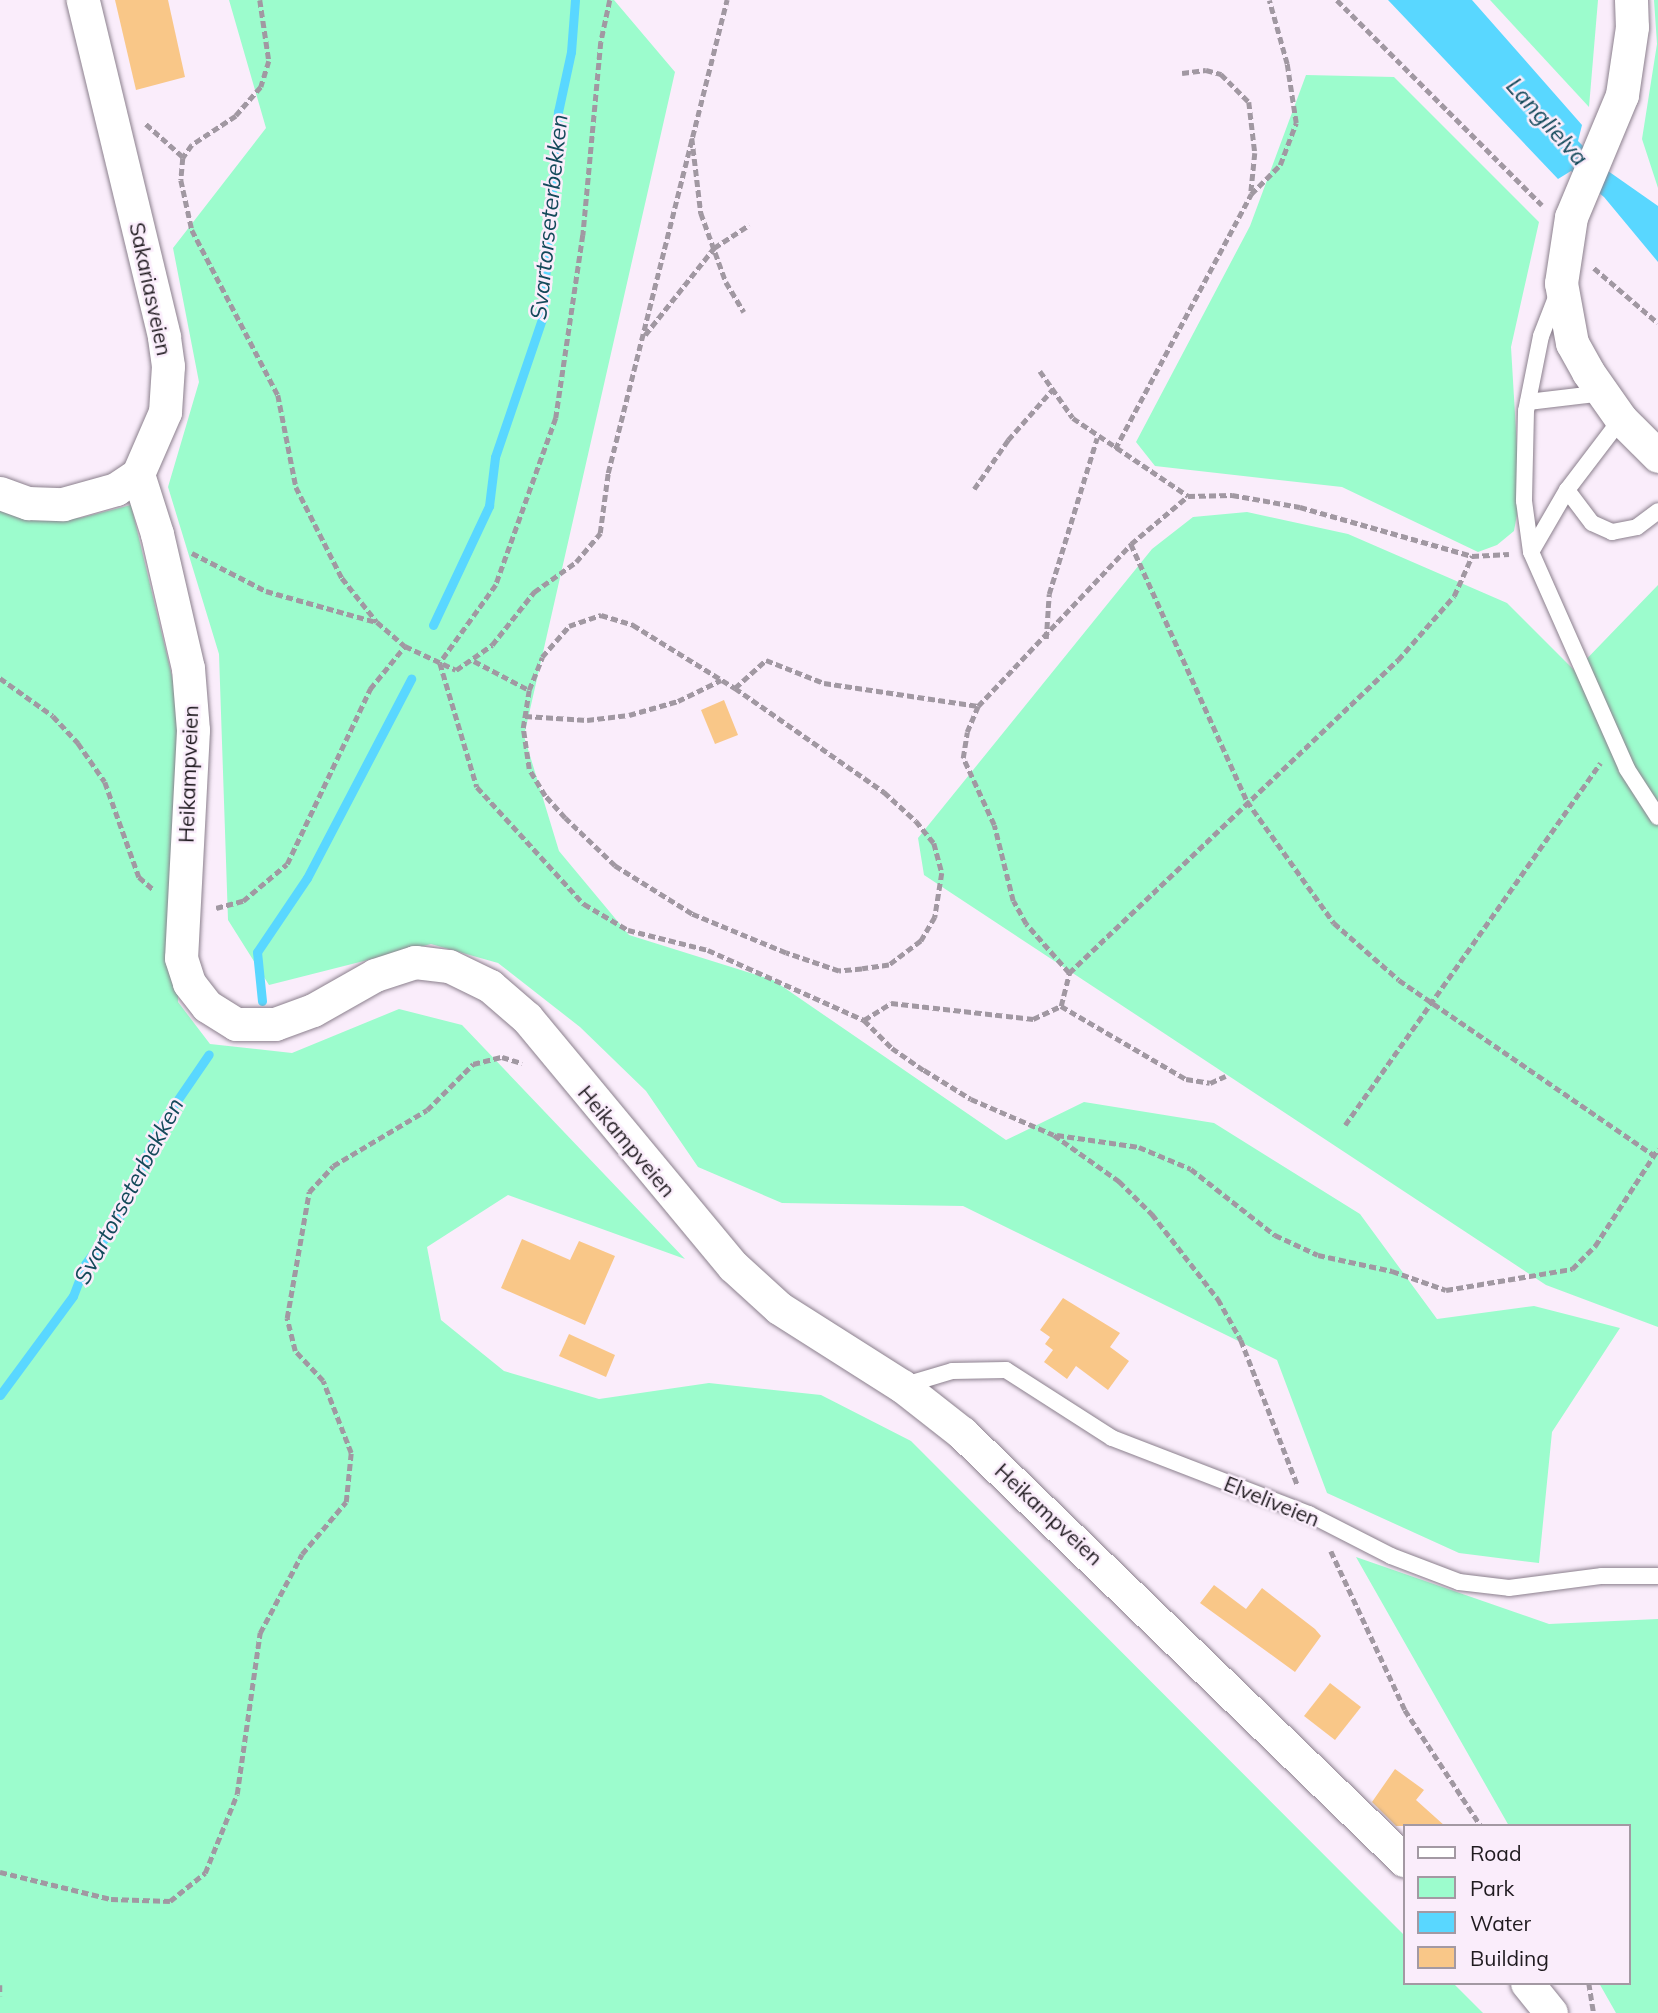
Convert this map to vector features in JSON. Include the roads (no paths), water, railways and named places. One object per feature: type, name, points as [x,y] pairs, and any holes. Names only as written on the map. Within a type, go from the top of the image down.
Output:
[{"type":"street","name":"Sakariasveien","points":[[83,0],[168,366],[165,412],[138,474]]},
{"type":"street","points":[[1631,0],[1632,27],[1622,95],[1577,204],[1562,267],[1572,343],[1612,406],[1658,456]]},
{"type":"street","points":[[0,493],[28,503],[63,504],[92,499],[138,474]]},
{"type":"street","name":"Heikampveien","points":[[138,474],[158,534],[188,668],[193,715],[181,958],[189,983],[207,1006],[236,1024],[293,1020],[375,975],[415,962],[449,966],[490,986],[527,1018],[733,1266],[779,1307],[902,1386],[1023,1488],[1402,1858]]},
{"type":"street","points":[[1529,1985],[1551,2013]]},
{"type":"lane","points":[[1562,267],[1541,336],[1528,402],[1524,501],[1531,552],[1616,743],[1658,817]]},
{"type":"lane","points":[[1528,402],[1612,406],[1531,552]]},
{"type":"lane","points":[[1567,490],[1592,523],[1612,532],[1637,527],[1658,511]]},
{"type":"lane","name":"Elveliveien","points":[[902,1386],[951,1371],[1006,1370],[1112,1438],[1309,1514],[1391,1556],[1459,1582],[1509,1588],[1602,1576],[1658,1576]]},
{"type":"water","name":"Langlielva","points":[[1388,0],[1472,0],[1582,125],[1578,141],[1608,171],[1658,206],[1658,262],[1604,197],[1571,171],[1558,179]]},
{"type":"waterway","name":"Svartorseterbekken","points":[[433,625],[489,506],[495,457],[542,319],[558,112],[571,52],[575,0]]},
{"type":"waterway","name":"Svartorseterbekken","points":[[262,1001],[257,952],[307,878],[411,679]]},
{"type":"waterway","name":"Svartorseterbekken","points":[[0,1395],[73,1296],[85,1264],[117,1222],[159,1127],[209,1054]]}]
